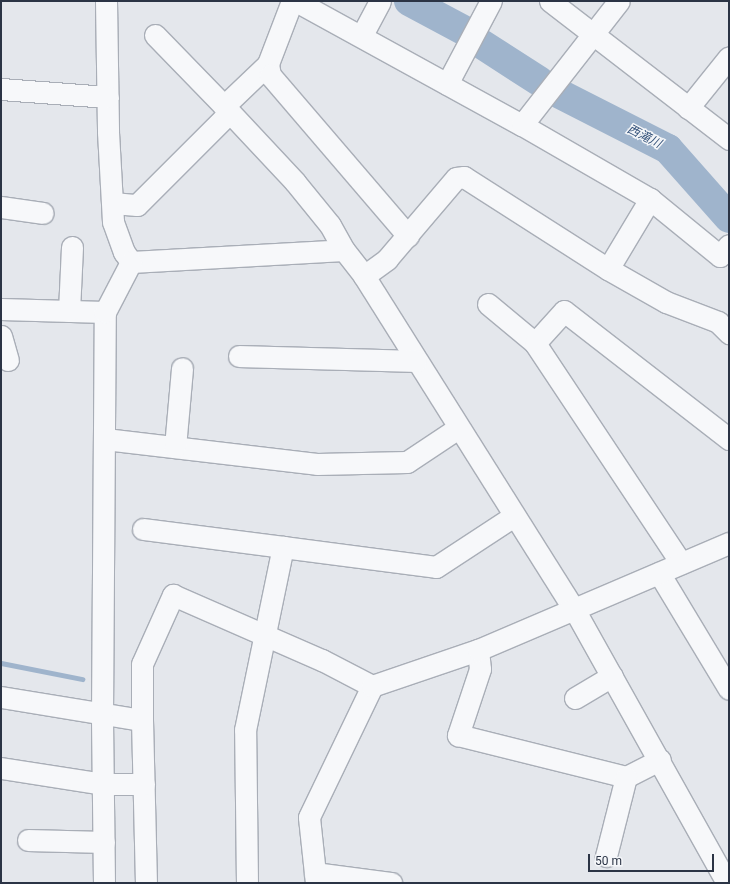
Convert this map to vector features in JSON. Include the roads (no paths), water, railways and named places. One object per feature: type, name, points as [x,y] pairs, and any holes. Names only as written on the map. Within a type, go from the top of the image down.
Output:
[{"type":"street","points":[[106,1],[108,132],[113,222],[124,252],[131,262]]},
{"type":"street","points":[[113,203],[137,205],[268,64],[292,1]]},
{"type":"street","points":[[296,1],[362,35],[650,199],[720,256],[729,245]]},
{"type":"street","points":[[362,35],[380,1]]},
{"type":"street","points":[[447,84],[491,1]]},
{"type":"street","points":[[550,1],[729,139]]},
{"type":"street","points":[[522,125],[619,1]]},
{"type":"street","points":[[155,35],[295,182],[330,225],[344,250],[364,276],[458,428],[574,609],[660,760],[727,883]]},
{"type":"street","points":[[688,108],[729,57]]},
{"type":"street","points":[[268,64],[270,75],[408,236]]},
{"type":"street","points":[[1,89],[108,97]]},
{"type":"street","points":[[364,276],[387,259],[456,178],[464,177],[608,269],[666,302],[718,322],[729,333]]},
{"type":"street","points":[[608,269],[650,199]]},
{"type":"street","points":[[1,207],[43,213]]},
{"type":"street","points":[[69,311],[72,247]]},
{"type":"street","points":[[131,262],[344,250]]},
{"type":"street","points":[[104,883],[102,715],[106,312],[131,262]]},
{"type":"street","points":[[488,304],[535,343],[681,563]]},
{"type":"street","points":[[1,309],[106,312]]},
{"type":"street","points":[[535,343],[564,311],[729,439]]},
{"type":"street","points":[[1,336],[8,360]]},
{"type":"street","points":[[239,356],[416,361]]},
{"type":"street","points":[[175,447],[182,368]]},
{"type":"street","points":[[105,439],[317,464],[407,462],[458,428]]},
{"type":"street","points":[[143,529],[436,567],[514,516]]},
{"type":"street","points":[[146,883],[142,664],[173,595],[266,636],[372,686],[478,650],[729,543]]},
{"type":"street","points":[[247,883],[245,730],[266,636],[283,547]]},
{"type":"street","points":[[659,573],[729,689]]},
{"type":"street","points":[[478,650],[480,669],[458,735],[626,777],[660,760]]},
{"type":"street","points":[[575,698],[612,676]]},
{"type":"street","points":[[372,686],[309,817],[315,878],[391,883]]},
{"type":"street","points":[[1,697],[102,715],[142,720]]},
{"type":"street","points":[[1,768],[103,784],[144,784]]},
{"type":"street","points":[[606,856],[626,777]]},
{"type":"street","points":[[28,840],[104,842]]},
{"type":"waterway","name":"西滝川","points":[[409,1],[463,30]]},
{"type":"waterway","name":"西滝川","points":[[480,43],[539,81]]},
{"type":"waterway","name":"西滝川","points":[[560,94],[668,149],[729,218]]},
{"type":"waterway","points":[[1,663],[82,679]]}]
